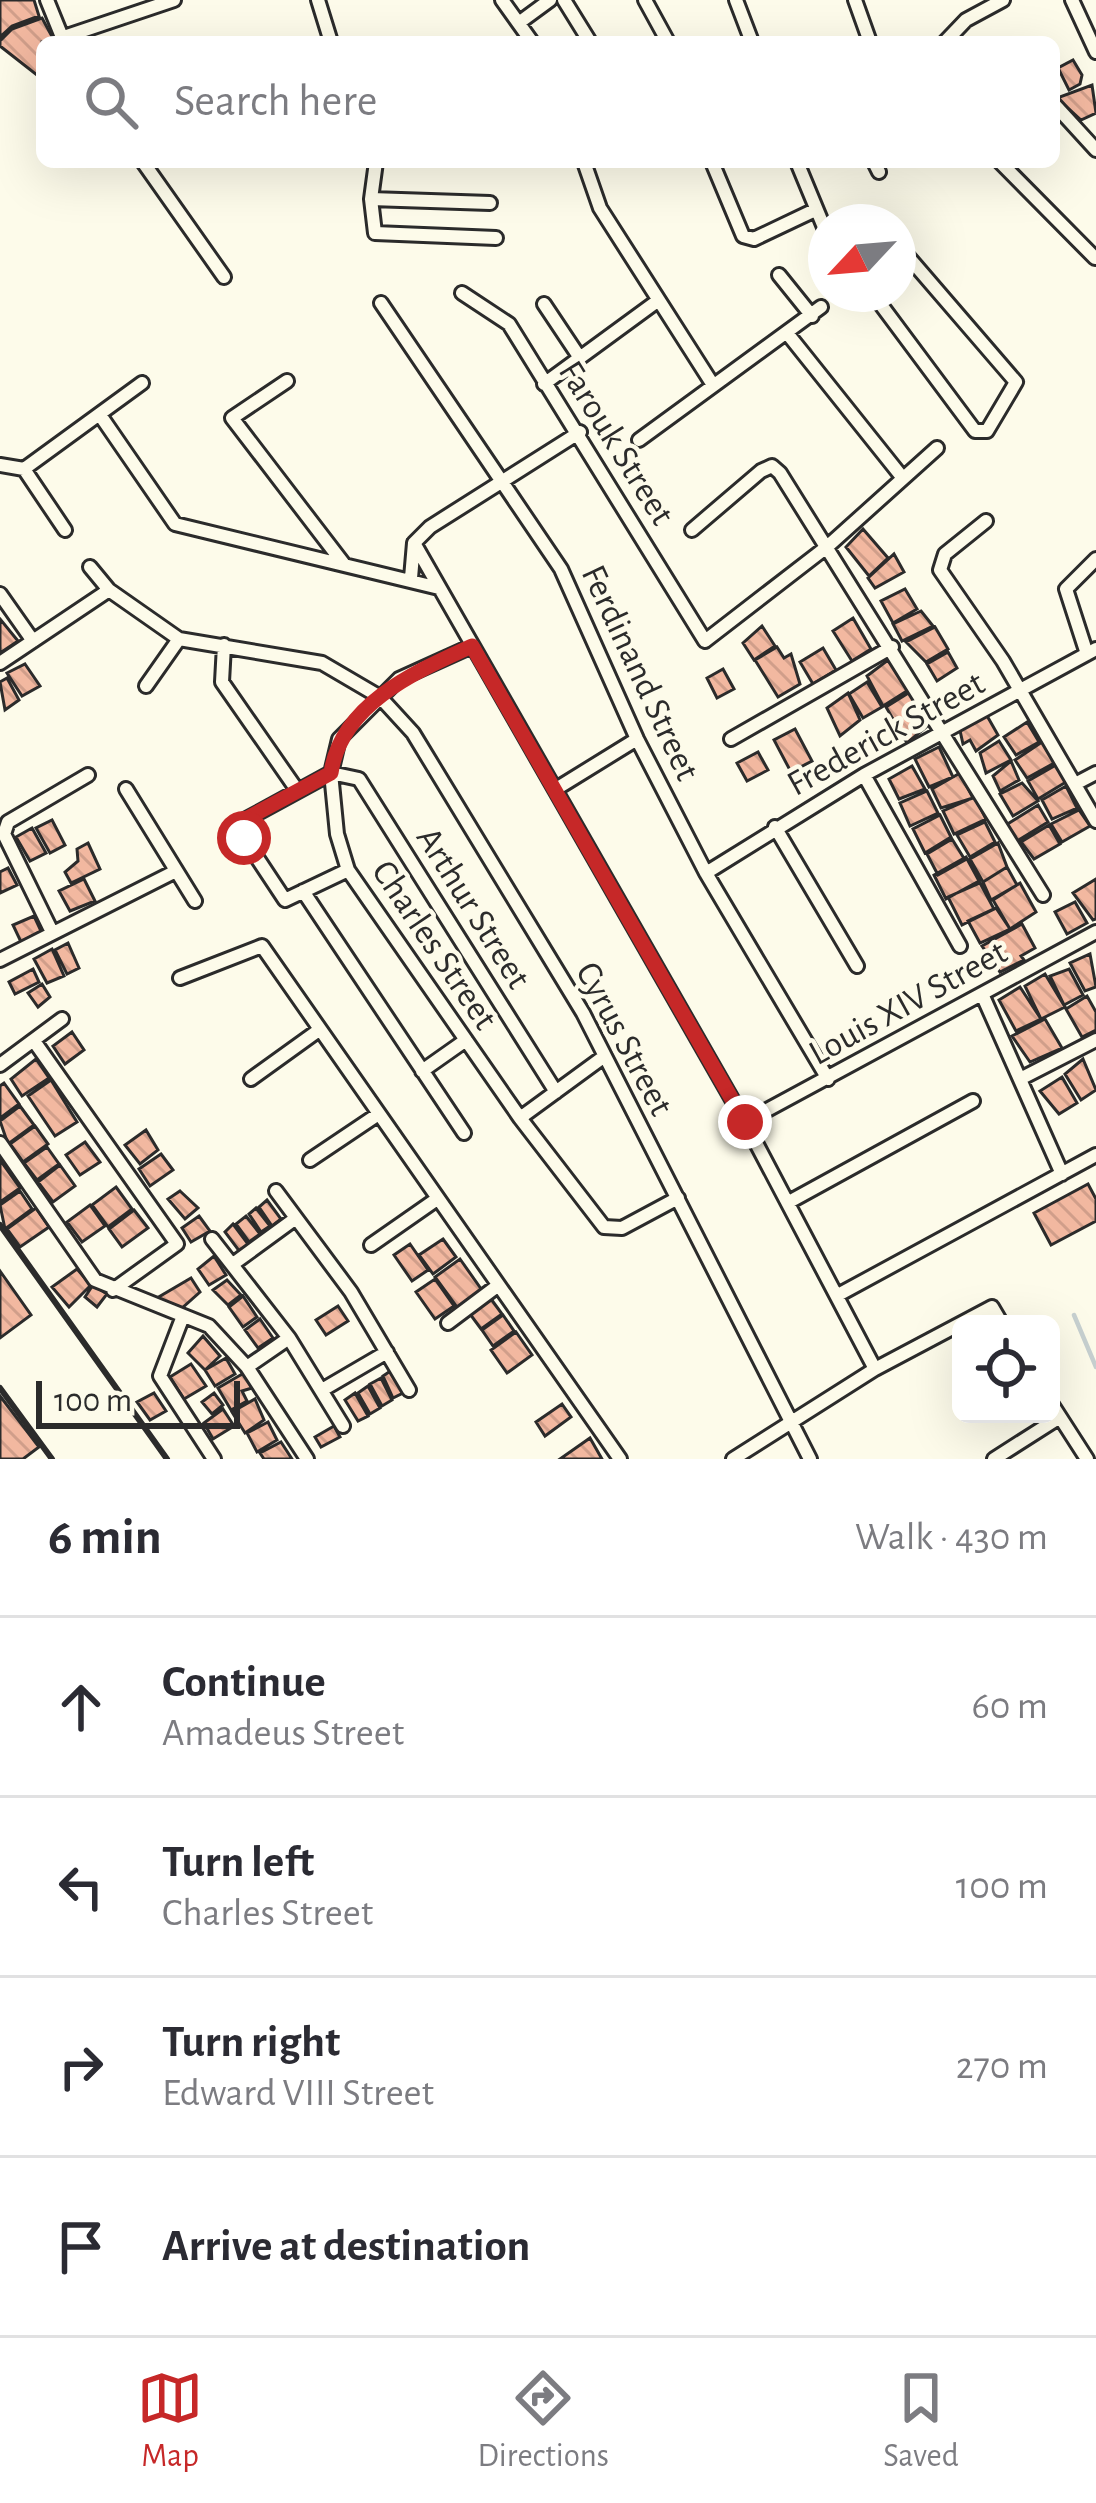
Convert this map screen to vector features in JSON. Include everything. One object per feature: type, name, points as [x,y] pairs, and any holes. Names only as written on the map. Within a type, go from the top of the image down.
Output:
[{"type":"street","points":[[47,0],[60,36]]},
{"type":"street","points":[[73,36],[175,0]]},
{"type":"street","points":[[318,0],[330,36]]},
{"type":"street","points":[[502,0],[528,36]]},
{"type":"street","points":[[520,22],[550,0]]},
{"type":"street","points":[[564,0],[586,36]]},
{"type":"street","points":[[645,0],[665,36]]},
{"type":"street","points":[[736,0],[750,36]]},
{"type":"street","points":[[855,0],[868,36]]},
{"type":"street","points":[[951,36],[966,20],[1003,0]]},
{"type":"street","points":[[1072,0],[1096,52]]},
{"type":"street","points":[[1060,111],[1096,150]]},
{"type":"street","points":[[147,168],[224,277]]},
{"type":"street","points":[[379,168],[371,199],[375,233],[496,238]]},
{"type":"street","points":[[586,168],[600,208],[713,385]]},
{"type":"street","points":[[715,168],[743,236],[754,239],[808,213]]},
{"type":"street","points":[[799,168],[812,204]]},
{"type":"street","points":[[1006,168],[1095,258]]},
{"type":"street","points":[[371,199],[490,203]]},
{"type":"street","points":[[886,312],[975,431],[987,431],[1015,392],[1016,382],[916,266]]},
{"type":"street","points":[[639,440],[817,311],[779,275]]},
{"type":"street","name":"Farouk Street","points":[[462,293],[509,324],[705,641],[828,546]]},
{"type":"street","points":[[544,384],[656,302]]},
{"type":"street","name":"Ferdinand Street","points":[[381,303],[504,478],[561,569],[637,739],[706,873],[828,1079]]},
{"type":"street","points":[[544,304],[578,355]]},
{"type":"street","points":[[787,333],[902,477]]},
{"type":"street","points":[[287,381],[232,418],[344,564]]},
{"type":"street","points":[[0,465],[24,469],[142,383]]},
{"type":"street","points":[[100,415],[175,524],[439,588]]},
{"type":"street","points":[[411,578],[414,543],[504,478],[580,432]]},
{"type":"street","points":[[828,546],[937,448]]},
{"type":"street","points":[[692,530],[772,466],[892,646],[1043,896]]},
{"type":"street","points":[[24,469],[65,530]]},
{"type":"street","points":[[986,521],[945,554],[940,570],[1096,821]]},
{"type":"street","points":[[414,543],[745,1122],[875,1370]]},
{"type":"street","points":[[1091,651],[1066,589],[1096,559]]},
{"type":"street","points":[[90,567],[109,590],[179,639],[146,686]]},
{"type":"street","points":[[0,663],[109,590]]},
{"type":"street","points":[[0,594],[33,641]]},
{"type":"street","name":"Cyrus Street","points":[[179,639],[322,663],[380,697],[412,733],[583,1013],[788,1426],[810,1459]]},
{"type":"street","points":[[224,645],[221,682],[297,790]]},
{"type":"street","points":[[348,870],[285,900],[240,830],[242,821],[331,773],[339,740],[399,679],[472,646]]},
{"type":"street","points":[[731,740],[892,646]]},
{"type":"street","name":"Frederick Street","points":[[706,873],[865,775],[1091,651]]},
{"type":"street","points":[[556,789],[637,739]]},
{"type":"street","name":"Charles Street","points":[[331,773],[332,811],[348,870],[520,1118],[604,1226],[622,1228],[678,1198]]},
{"type":"street","name":"Arthur Street","points":[[331,773],[359,778],[556,1092]]},
{"type":"street","points":[[1077,784],[1096,773]]},
{"type":"street","points":[[52,932],[4,834],[8,822],[88,775]]},
{"type":"street","points":[[865,775],[960,946]]},
{"type":"street","points":[[126,789],[195,901]]},
{"type":"street","points":[[776,827],[857,966]]},
{"type":"street","points":[[0,960],[176,871]]},
{"type":"street","points":[[303,891],[464,1133]]},
{"type":"street","name":"Louis XIV Street","points":[[745,1122],[1096,932]]},
{"type":"street","points":[[180,978],[262,946],[620,1459]]},
{"type":"street","points":[[982,994],[1062,1174]]},
{"type":"street","points":[[0,1065],[62,1019]]},
{"type":"street","points":[[250,1078],[319,1030]]},
{"type":"street","points":[[422,1070],[466,1040]]},
{"type":"street","points":[[1020,1079],[1096,1040]]},
{"type":"street","points":[[34,1041],[177,1244],[113,1290]]},
{"type":"street","points":[[520,1118],[602,1058]]},
{"type":"street","points":[[789,1202],[974,1102]]},
{"type":"street","points":[[310,1160],[377,1115]]},
{"type":"street","points":[[0,1143],[95,1280],[209,1326],[247,1367],[307,1459]]},
{"type":"street","points":[[838,1295],[1096,1155]]},
{"type":"street","points":[[276,1191],[409,1390]]},
{"type":"street","points":[[371,1245],[437,1199]]},
{"type":"street","points":[[233,1264],[296,1219]]},
{"type":"street","points":[[212,1239],[289,1338],[343,1426]]},
{"type":"street","points":[[448,1323],[496,1287]]},
{"type":"street","points":[[183,1316],[161,1382],[214,1459]]},
{"type":"street","points":[[733,1459],[875,1370],[952,1329]]},
{"type":"street","points":[[247,1367],[289,1338]]},
{"type":"street","points":[[322,1390],[387,1352]]},
{"type":"street","points":[[1060,1417],[1087,1459]]},
{"type":"street","points":[[994,1459],[1051,1423]]},
{"type":"building","points":[[0,0],[34,0],[39,16],[12,26],[0,37]]},
{"type":"building","points":[[42,18],[52,36],[36,36],[36,74],[0,46],[12,29]]},
{"type":"building","points":[[1073,60],[1082,75],[1080,84],[1069,90],[1060,67]]},
{"type":"building","points":[[1092,85],[1096,113],[1081,120],[1060,97]]},
{"type":"building","points":[[863,529],[888,558],[869,576],[846,547]]},
{"type":"building","points":[[894,554],[904,572],[875,588],[868,578]]},
{"type":"building","points":[[905,589],[917,609],[893,623],[881,601]]},
{"type":"building","points":[[921,611],[933,626],[902,641],[893,624]]},
{"type":"building","points":[[853,618],[871,649],[852,661],[833,631]]},
{"type":"building","points":[[0,619],[18,641],[0,653]]},
{"type":"building","points":[[762,626],[775,646],[754,660],[743,643]]},
{"type":"building","points":[[935,627],[948,649],[926,662],[906,642]]},
{"type":"building","points":[[777,647],[784,658],[791,654],[800,684],[778,697],[755,660]]},
{"type":"building","points":[[823,648],[836,670],[813,684],[800,662]]},
{"type":"building","points":[[948,652],[957,668],[937,681],[927,664]]},
{"type":"building","points":[[888,660],[910,689],[883,706],[867,676]]},
{"type":"building","points":[[25,664],[40,686],[22,696],[7,673]]},
{"type":"building","points":[[723,669],[734,689],[717,698],[707,678]]},
{"type":"building","points":[[7,678],[19,700],[5,710],[0,682]]},
{"type":"building","points":[[867,682],[882,707],[863,718],[849,694]]},
{"type":"building","points":[[910,692],[931,723],[907,743],[886,707]]},
{"type":"building","points":[[848,693],[860,720],[840,736],[827,708]]},
{"type":"building","points":[[986,714],[998,735],[976,751],[970,740],[963,744],[959,726]]},
{"type":"building","points":[[1027,722],[1039,742],[1016,755],[1004,737]]},
{"type":"building","points":[[795,729],[812,761],[791,772],[774,740]]},
{"type":"building","points":[[1045,740],[1058,761],[1027,778],[1015,760]]},
{"type":"building","points":[[999,741],[1011,760],[986,773],[980,753]]},
{"type":"building","points":[[939,747],[953,777],[929,787],[915,759]]},
{"type":"building","points":[[758,752],[768,770],[747,781],[737,763]]},
{"type":"building","points":[[1011,761],[1019,780],[1000,791],[993,776]]},
{"type":"building","points":[[1056,765],[1066,782],[1038,799],[1028,781]]},
{"type":"building","points":[[912,766],[925,789],[899,799],[889,779]]},
{"type":"building","points":[[960,773],[973,798],[941,808],[932,789]]},
{"type":"building","points":[[1022,783],[1038,801],[1013,816],[1000,794]]},
{"type":"building","points":[[1066,786],[1077,808],[1052,819],[1042,800]]},
{"type":"building","points":[[927,791],[938,813],[910,826],[900,803]]},
{"type":"building","points":[[975,797],[986,819],[954,834],[943,811]]},
{"type":"building","points":[[1038,805],[1048,822],[1017,841],[1006,825]]},
{"type":"building","points":[[1079,810],[1090,826],[1062,842],[1051,824]]},
{"type":"building","points":[[940,815],[951,837],[925,853],[913,829]]},
{"type":"building","points":[[52,820],[65,845],[50,853],[36,828]]},
{"type":"building","points":[[985,822],[995,842],[970,857],[957,835]]},
{"type":"building","points":[[1049,825],[1060,844],[1034,859],[1021,842]]},
{"type":"building","points":[[32,828],[46,853],[30,861],[16,837]]},
{"type":"building","points":[[952,839],[965,860],[938,875],[927,854]]},
{"type":"building","points":[[88,843],[100,869],[71,883],[65,872],[78,861],[77,849]]},
{"type":"building","points":[[998,843],[1007,867],[983,882],[970,859]]},
{"type":"building","points":[[966,857],[979,881],[946,899],[934,875]]},
{"type":"building","points":[[1007,867],[1017,885],[991,900],[983,882]]},
{"type":"building","points":[[8,868],[17,885],[0,893],[0,872]]},
{"type":"building","points":[[84,879],[95,901],[70,911],[59,891]]},
{"type":"building","points":[[1096,879],[1096,919],[1093,920],[1073,893]]},
{"type":"building","points":[[980,883],[994,909],[962,925],[948,897]]},
{"type":"building","points":[[1020,883],[1036,912],[1010,929],[993,900]]},
{"type":"building","points":[[1075,902],[1087,923],[1067,934],[1055,912]]},
{"type":"building","points":[[996,908],[1010,929],[980,943],[968,921]]},
{"type":"building","points":[[34,916],[41,931],[21,942],[13,925]]},
{"type":"building","points":[[1022,924],[1035,948],[1021,956],[1024,960],[1000,972],[982,946]]},
{"type":"building","points":[[68,943],[79,968],[67,974],[55,950]]},
{"type":"building","points":[[52,949],[64,976],[47,983],[34,959]]},
{"type":"building","points":[[1090,954],[1096,987],[1085,991],[1070,963]]},
{"type":"building","points":[[33,969],[39,982],[15,994],[9,982]]},
{"type":"building","points":[[1069,969],[1083,995],[1064,1005],[1050,976]]},
{"type":"building","points":[[1045,974],[1065,1007],[1041,1019],[1025,986]]},
{"type":"building","points":[[42,984],[50,997],[38,1007],[28,993]]},
{"type":"building","points":[[1020,987],[1041,1019],[1016,1031],[999,1000]]},
{"type":"building","points":[[1087,996],[1096,1012],[1096,1030],[1082,1037],[1066,1009]]},
{"type":"building","points":[[1045,1019],[1062,1048],[1030,1062],[1012,1036]]},
{"type":"building","points":[[72,1032],[84,1050],[65,1064],[53,1046]]},
{"type":"building","points":[[36,1059],[49,1078],[22,1096],[11,1079]]},
{"type":"building","points":[[1083,1059],[1096,1090],[1081,1100],[1065,1074]]},
{"type":"building","points":[[1062,1077],[1077,1103],[1059,1114],[1040,1091]]},
{"type":"building","points":[[51,1080],[77,1122],[55,1136],[28,1096]]},
{"type":"building","points":[[4,1083],[19,1104],[0,1118],[0,1086]]},
{"type":"building","points":[[20,1106],[34,1125],[8,1144],[0,1121]]},
{"type":"building","points":[[35,1126],[48,1144],[23,1162],[10,1144]]},
{"type":"building","points":[[146,1130],[158,1150],[140,1164],[125,1145]]},
{"type":"building","points":[[85,1142],[100,1162],[80,1175],[66,1155]]},
{"type":"building","points":[[47,1147],[59,1164],[37,1180],[24,1163]]},
{"type":"building","points":[[161,1154],[173,1170],[150,1186],[139,1169]]},
{"type":"building","points":[[0,1160],[20,1188],[0,1202]]},
{"type":"building","points":[[60,1165],[75,1186],[53,1202],[38,1182]]},
{"type":"building","points":[[1088,1184],[1096,1199],[1096,1221],[1051,1245],[1034,1213]]},
{"type":"building","points":[[116,1187],[132,1209],[108,1227],[92,1205]]},
{"type":"building","points":[[20,1191],[32,1209],[5,1229],[0,1205]]},
{"type":"building","points":[[180,1191],[198,1208],[185,1219],[168,1199]]},
{"type":"building","points":[[267,1200],[281,1219],[272,1226],[259,1207]]},
{"type":"building","points":[[90,1205],[105,1226],[82,1242],[67,1222]]},
{"type":"building","points":[[36,1208],[49,1227],[20,1247],[7,1229]]},
{"type":"building","points":[[256,1208],[270,1226],[261,1232],[249,1214]]},
{"type":"building","points":[[134,1210],[148,1228],[122,1247],[109,1229]]},
{"type":"building","points":[[199,1216],[210,1231],[191,1242],[182,1228]]},
{"type":"building","points":[[246,1216],[260,1234],[249,1242],[236,1224]]},
{"type":"building","points":[[233,1224],[248,1244],[240,1252],[225,1232]]},
{"type":"building","points":[[443,1239],[456,1257],[433,1274],[419,1255]]},
{"type":"building","points":[[410,1244],[428,1270],[412,1281],[394,1255]]},
{"type":"building","points":[[214,1256],[226,1275],[209,1285],[198,1269]]},
{"type":"building","points":[[460,1259],[484,1293],[459,1310],[435,1277]]},
{"type":"building","points":[[77,1269],[91,1285],[69,1307],[52,1287]]},
{"type":"building","points":[[0,1271],[31,1315],[0,1338]]},
{"type":"building","points":[[191,1278],[200,1292],[182,1308],[157,1298]]},
{"type":"building","points":[[435,1279],[454,1306],[435,1319],[416,1292]]},
{"type":"building","points":[[227,1280],[241,1295],[228,1305],[213,1290]]},
{"type":"building","points":[[93,1285],[107,1294],[97,1307],[85,1297]]},
{"type":"building","points":[[243,1296],[257,1317],[243,1327],[229,1307]]},
{"type":"building","points":[[491,1299],[502,1314],[481,1329],[470,1314]]},
{"type":"building","points":[[338,1306],[348,1321],[326,1335],[316,1320]]},
{"type":"building","points":[[503,1315],[514,1331],[493,1346],[482,1330]]},
{"type":"building","points":[[260,1319],[273,1338],[258,1348],[245,1330]]},
{"type":"building","points":[[516,1332],[532,1355],[507,1373],[491,1350]]},
{"type":"building","points":[[203,1336],[220,1356],[205,1370],[188,1353]]},
{"type":"building","points":[[226,1358],[235,1374],[215,1386],[205,1370]]},
{"type":"building","points":[[191,1364],[206,1386],[184,1399],[170,1377]]},
{"type":"building","points":[[392,1370],[403,1393],[393,1398],[383,1376]]},
{"type":"building","points":[[244,1373],[252,1388],[242,1391],[247,1401],[231,1410],[218,1388]]},
{"type":"building","points":[[381,1378],[392,1400],[382,1406],[370,1384]]},
{"type":"building","points":[[368,1386],[380,1408],[370,1414],[358,1393]]},
{"type":"building","points":[[154,1393],[166,1411],[150,1420],[137,1402]]},
{"type":"building","points":[[214,1393],[223,1405],[212,1414],[202,1402]]},
{"type":"building","points":[[355,1393],[368,1416],[358,1421],[345,1400]]},
{"type":"building","points":[[0,1396],[39,1447],[23,1459],[0,1459]]},
{"type":"building","points":[[255,1399],[264,1420],[245,1433],[232,1412]]},
{"type":"building","points":[[562,1404],[571,1417],[545,1436],[536,1422]]},
{"type":"building","points":[[223,1409],[234,1426],[213,1439],[204,1423]]},
{"type":"building","points":[[268,1422],[277,1440],[257,1452],[247,1433]]},
{"type":"building","points":[[334,1426],[340,1437],[321,1447],[315,1437]]},
{"type":"building","points":[[590,1438],[602,1459],[560,1459]]},
{"type":"building","points":[[281,1442],[292,1459],[264,1459],[260,1453]]},
{"type":"waterway","points":[[1074,1315],[1096,1367]]},
{"type":"wall","points":[[0,1225],[167,1459]]},
{"type":"wall","points":[[0,1388],[52,1459]]},
{"type":"route","points":[[244,838],[242,821],[331,773],[339,740],[399,679],[472,646],[745,1122]]}]
